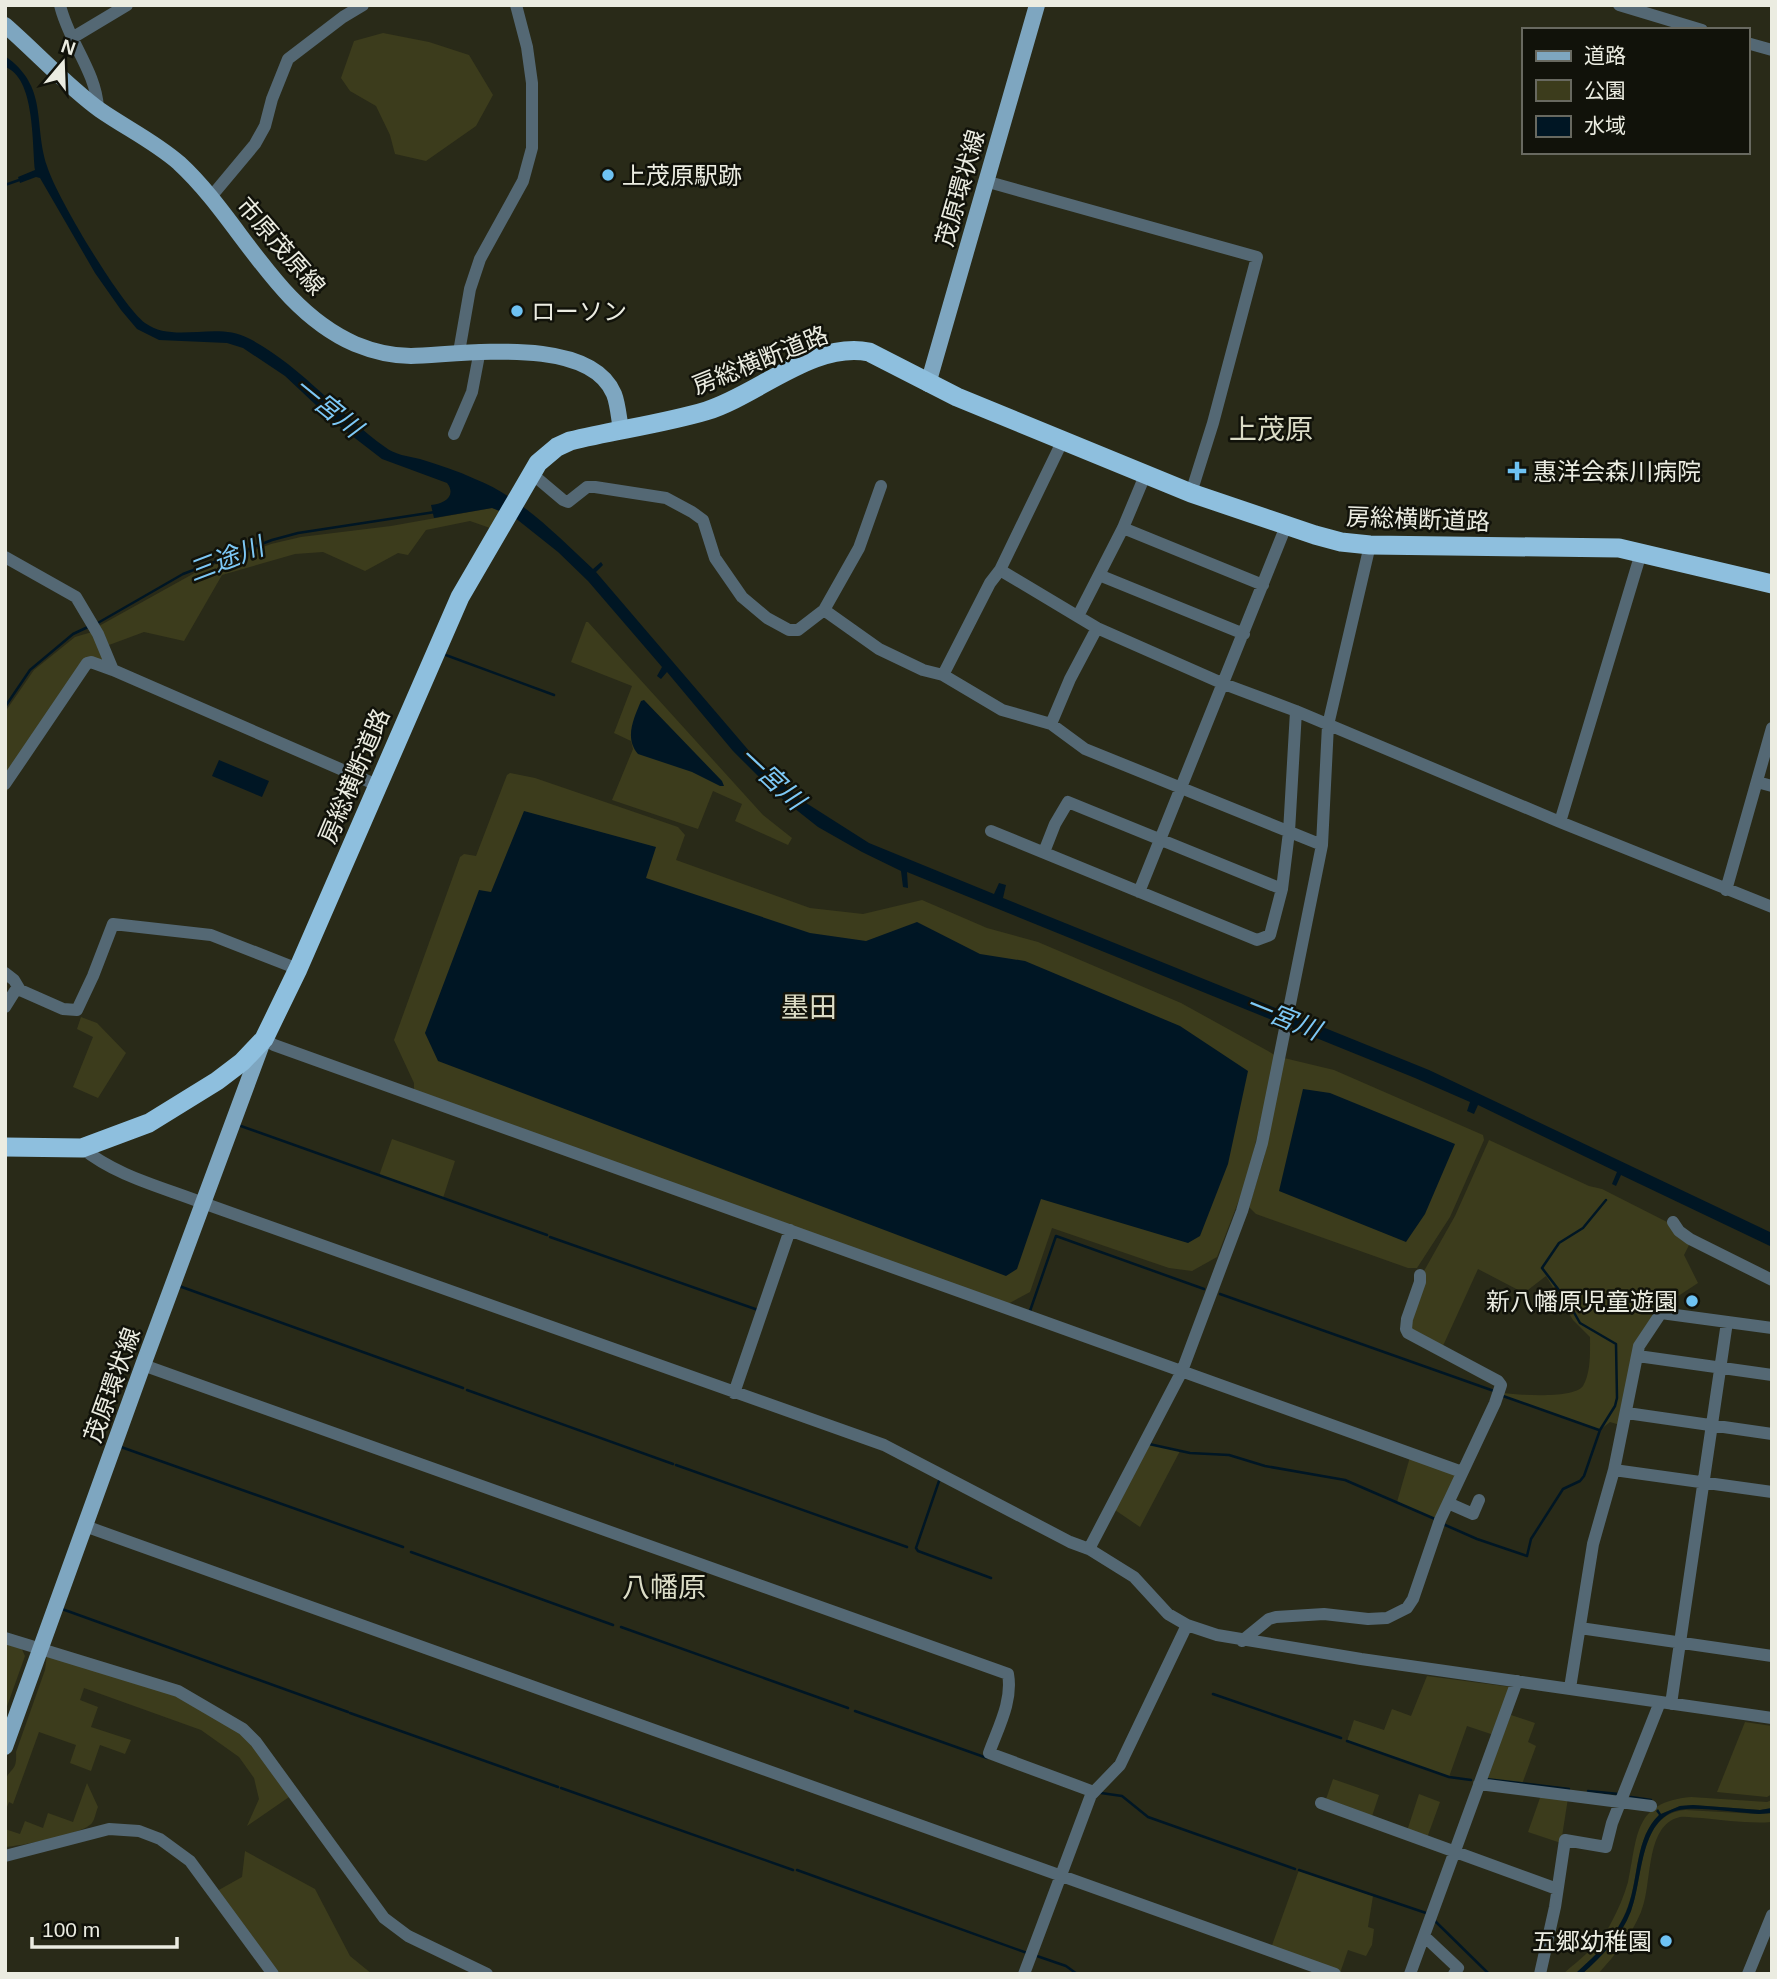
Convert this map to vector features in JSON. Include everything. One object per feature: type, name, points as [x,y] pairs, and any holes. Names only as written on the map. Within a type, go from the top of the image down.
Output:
[{"type":"highway","name":"房総横断道路","points":[[5,1147],[82,1148],[149,1123],[234,1068],[264,1039],[275,1021],[460,597],[538,463],[557,447],[570,441],[706,411],[802,364],[858,350],[882,357],[928,384],[1191,493],[1341,542],[1370,545],[1619,548],[1772,584]]},
{"type":"main road","name":"茂原環状線","points":[[928,384],[1037,5]]},
{"type":"main road","name":"市原茂原線","points":[[5,25],[98,108],[178,163],[289,295],[325,327],[354,343],[389,354],[410,356],[480,350],[562,358],[595,372],[606,382],[614,394],[621,430]]},
{"type":"main road","name":"茂原環状線","points":[[5,1747],[264,1039]]},
{"type":"street","points":[[60,5],[87,69],[98,108]]},
{"type":"street","points":[[72,38],[127,5]]},
{"type":"street","points":[[210,198],[255,144],[265,126],[272,99],[288,59],[363,5]]},
{"type":"street","points":[[459,352],[471,289],[480,259],[523,181],[532,148],[532,83],[527,47],[516,5]]},
{"type":"street","points":[[1624,6],[1696,28]]},
{"type":"street","points":[[1749,44],[1772,50]]},
{"type":"street","points":[[985,181],[1257,257],[1213,423],[1191,493]]},
{"type":"street","points":[[454,434],[472,392],[480,350]]},
{"type":"street","points":[[943,675],[990,583],[1000,570],[1063,440]]},
{"type":"street","points":[[531,473],[568,502],[587,487],[595,487],[666,498],[703,520],[715,558],[742,597],[767,618],[789,630],[798,630],[824,610],[859,548],[881,486]]},
{"type":"street","points":[[1078,616],[1123,528],[1146,473]]},
{"type":"street","points":[[1139,892],[1286,526]]},
{"type":"street","points":[[1123,528],[1263,585]]},
{"type":"street","points":[[1089,1549],[1182,1371],[1242,1211],[1262,1143],[1322,845],[1328,725],[1370,545]]},
{"type":"street","points":[[1560,822],[1642,552]]},
{"type":"street","points":[[5,557],[76,597],[98,634],[113,670]]},
{"type":"street","points":[[1000,570],[1097,628],[1223,684],[1296,711],[1560,822],[1772,907]]},
{"type":"street","points":[[1100,575],[1244,634]]},
{"type":"street","points":[[824,610],[878,649],[923,670],[943,675],[1002,710],[1051,724],[1085,749],[1322,845]]},
{"type":"street","points":[[1051,724],[1070,679],[1097,628]]},
{"type":"street","points":[[5,785],[87,663],[91,662],[377,785]]},
{"type":"street","points":[[990,831],[1257,940],[1270,935],[1282,889],[1289,832],[1296,711]]},
{"type":"street","points":[[1726,890],[1772,728]]},
{"type":"street","points":[[1757,782],[1772,786]]},
{"type":"street","points":[[1044,852],[1055,824],[1068,802],[1282,889]]},
{"type":"street","points":[[5,973],[14,980],[20,990],[63,1009],[77,1010],[113,924],[211,935],[298,969]]},
{"type":"street","points":[[5,1007],[15,991],[20,990]]},
{"type":"street","points":[[264,1039],[274,1045],[1462,1472]]},
{"type":"street","points":[[82,1148],[114,1169],[203,1203],[884,1445],[1070,1542],[1089,1549],[1134,1577],[1168,1614],[1187,1625],[1242,1640],[1772,1718]]},
{"type":"street","points":[[1673,1222],[1679,1231],[1690,1239],[1772,1280]]},
{"type":"street","points":[[734,1393],[790,1230]]},
{"type":"street","points":[[1242,1640],[1276,1616],[1346,1615],[1368,1619],[1387,1618],[1403,1612],[1413,1599],[1448,1503],[1495,1404],[1501,1385],[1408,1333],[1406,1324],[1420,1275]]},
{"type":"street","points":[[1570,1688],[1592,1544],[1614,1470],[1639,1346],[1661,1313],[1772,1328]]},
{"type":"street","points":[[1540,1974],[1558,1889],[1565,1840],[1606,1847],[1612,1823],[1666,1703],[1680,1643],[1727,1322]]},
{"type":"street","points":[[1638,1356],[1772,1376]]},
{"type":"street","points":[[143,1365],[1008,1674],[1010,1686],[1006,1705],[989,1753],[1094,1791]]},
{"type":"street","points":[[1627,1413],[1772,1434]]},
{"type":"street","points":[[1614,1470],[1772,1492]]},
{"type":"street","points":[[1448,1503],[1473,1514],[1479,1500]]},
{"type":"street","points":[[85,1526],[1335,1974]]},
{"type":"street","points":[[1024,1974],[1091,1795],[1120,1765],[1187,1625]]},
{"type":"street","points":[[1580,1628],[1772,1656]]},
{"type":"street","points":[[5,1637],[178,1691],[243,1729],[256,1742],[384,1918],[408,1936],[488,1974]]},
{"type":"street","points":[[1410,1974],[1517,1681]]},
{"type":"street","points":[[1479,1784],[1651,1806]]},
{"type":"street","points":[[1321,1803],[1558,1889]]},
{"type":"street","points":[[5,1856],[109,1829],[139,1831],[160,1839],[190,1861],[273,1974]]},
{"type":"street","points":[[1748,1974],[1766,1943],[1772,1914]]},
{"type":"street","points":[[1424,1937],[1458,1968],[1454,1974]]},
{"type":"green space","points":[[383,33],[429,42],[469,55],[493,95],[476,126],[426,161],[395,154],[390,135],[376,106],[350,91],[341,78],[354,41]]},
{"type":"green space","points":[[492,508],[500,510],[490,528],[470,521],[426,530],[408,555],[398,553],[365,571],[323,552],[295,554],[222,575],[184,641],[144,632],[109,645],[99,626],[200,570],[271,544]]},
{"type":"green space","points":[[586,622],[763,815],[792,838],[788,845],[735,821],[742,804],[713,791],[698,829],[612,800],[633,749],[631,741],[614,733],[632,686],[571,662]]},
{"type":"green space","points":[[92,632],[108,664],[90,660],[25,759],[5,795],[5,712],[34,670],[75,637]]},
{"type":"green space","points":[[510,773],[535,778],[678,827],[685,835],[676,860],[810,908],[863,914],[922,900],[987,928],[1038,942],[1181,1003],[1276,1056],[1247,1179],[1217,1257],[1192,1271],[1169,1268],[1052,1228],[1030,1292],[1006,1305],[414,1092],[414,1083],[394,1040],[460,857],[464,854],[476,856]]},
{"type":"green space","points":[[81,1017],[97,1023],[126,1053],[98,1098],[73,1087],[93,1037],[77,1029]]},
{"type":"green space","points":[[1284,1058],[1334,1070],[1483,1135],[1484,1140],[1450,1217],[1417,1268],[1408,1268],[1256,1214],[1249,1207],[1264,1158]]},
{"type":"green space","points":[[392,1139],[455,1161],[443,1198],[379,1176]]},
{"type":"green space","points":[[1489,1140],[1589,1186],[1602,1189],[1671,1224],[1690,1243],[1684,1255],[1698,1283],[1660,1308],[1647,1326],[1620,1425],[1610,1422],[1600,1430],[1503,1396],[1504,1393],[1569,1393],[1578,1390],[1586,1381],[1590,1362],[1590,1337],[1573,1320],[1546,1276],[1524,1293],[1478,1269],[1442,1348],[1407,1329],[1424,1271],[1455,1216]]},
{"type":"green space","points":[[1149,1444],[1180,1451],[1140,1527],[1115,1510]]},
{"type":"green space","points":[[1410,1457],[1458,1474],[1435,1519],[1397,1502]]},
{"type":"green space","points":[[5,1640],[20,1645],[25,1656],[5,1712]]},
{"type":"green space","points":[[47,1654],[179,1694],[242,1733],[292,1795],[247,1826],[259,1799],[254,1778],[239,1757],[201,1730],[84,1688],[80,1700],[98,1707],[91,1727],[131,1740],[125,1754],[100,1745],[91,1771],[70,1763],[76,1745],[39,1732],[13,1804],[9,1802],[5,1812],[5,1780],[15,1766],[16,1752],[45,1670]]},
{"type":"green space","points":[[1427,1676],[1511,1687],[1494,1735],[1467,1726],[1449,1777],[1347,1741],[1354,1720],[1384,1730],[1392,1709],[1411,1716]]},
{"type":"green space","points":[[1511,1715],[1535,1723],[1528,1742],[1536,1746],[1521,1787],[1483,1782]]},
{"type":"green space","points":[[1745,1722],[1772,1726],[1772,1794],[1767,1797],[1717,1792]]},
{"type":"green space","points":[[1333,1779],[1379,1795],[1371,1819],[1325,1802]]},
{"type":"green space","points":[[87,1783],[98,1807],[92,1823],[87,1827],[37,1842],[5,1847],[5,1829],[20,1834],[25,1821],[43,1828],[48,1813],[73,1822]]},
{"type":"green space","points":[[1419,1794],[1440,1802],[1427,1838],[1407,1831]]},
{"type":"green space","points":[[1541,1795],[1568,1798],[1561,1843],[1528,1832]]},
{"type":"green space","points":[[1691,1797],[1767,1802],[1772,1800],[1772,1808],[1760,1810],[1693,1805],[1680,1806],[1661,1814],[1658,1810],[1659,1815],[1651,1824],[1642,1846],[1632,1895],[1619,1926],[1599,1951],[1575,1974],[1563,1974],[1607,1931],[1621,1903],[1637,1836],[1648,1814],[1672,1800]]},
{"type":"green space","points":[[1685,1810],[1772,1813],[1772,1822],[1680,1817],[1668,1822],[1655,1843],[1645,1900],[1632,1929],[1598,1974],[1582,1974],[1610,1946],[1627,1920],[1651,1835],[1659,1823],[1670,1814]]},
{"type":"green space","points":[[245,1851],[315,1889],[350,1956],[372,1974],[280,1974],[217,1891],[242,1877]]},
{"type":"green space","points":[[1299,1870],[1373,1896],[1368,1927],[1374,1929],[1372,1945],[1366,1956],[1348,1950],[1340,1973],[1271,1948]]},
{"type":"water","name":"一宮川","points":[[5,56],[19,68],[34,93],[47,166],[63,201],[106,273],[145,323],[169,332],[222,331],[248,338],[302,375],[389,450],[448,468],[491,486],[538,518],[593,569],[601,562],[603,565],[596,572],[762,766],[803,801],[869,843],[994,894],[999,883],[1006,885],[1003,898],[1429,1070],[1772,1233],[1772,1247],[1621,1175],[1616,1186],[1612,1184],[1617,1172],[1478,1105],[1474,1114],[1467,1111],[1470,1102],[1415,1078],[907,872],[908,888],[903,887],[901,871],[818,827],[775,793],[733,751],[667,672],[661,679],[657,676],[662,667],[588,581],[558,552],[514,517],[492,508],[434,518],[431,505],[448,498],[451,492],[447,483],[382,459],[334,422],[285,376],[243,348],[227,343],[159,340],[137,329],[95,273],[40,178],[20,183],[18,177],[35,170],[32,128],[27,97],[15,73],[5,67]]},
{"type":"water","points":[[644,700],[724,786],[638,754],[631,735],[636,714],[641,701]]},
{"type":"water","points":[[219,760],[269,781],[262,797],[212,776]]},
{"type":"water","points":[[524,811],[656,847],[646,878],[810,933],[866,941],[917,922],[980,954],[1025,961],[1180,1026],[1248,1071],[1228,1164],[1200,1236],[1188,1243],[1041,1199],[1017,1269],[1006,1276],[438,1061],[425,1033],[479,890],[491,892]]},
{"type":"water","points":[[1303,1089],[1330,1093],[1455,1144],[1425,1214],[1406,1242],[1279,1191]]},
{"type":"water","points":[[1680,1806],[1760,1810],[1772,1808],[1772,1813],[1687,1809],[1666,1816],[1656,1825],[1649,1838],[1635,1898],[1622,1929],[1610,1946],[1582,1974],[1575,1974],[1606,1944],[1624,1917],[1632,1895],[1642,1846],[1651,1824],[1659,1815],[1656,1811],[1658,1809],[1661,1814]]},
{"type":"waterway","points":[[5,185],[22,179]]},
{"type":"waterway","name":"三途川","points":[[96,624],[183,574],[272,540],[298,533],[435,512]]},
{"type":"waterway","name":"三途川","points":[[5,707],[30,670],[73,634],[90,626]]},
{"type":"waterway","points":[[443,654],[554,695]]},
{"type":"waterway","points":[[238,1125],[547,1235]]},
{"type":"waterway","points":[[1443,1524],[1527,1556],[1531,1539],[1563,1489],[1580,1481],[1584,1476],[1600,1430],[1617,1398],[1616,1344],[1580,1323],[1542,1268],[1559,1243],[1583,1228],[1606,1200]]},
{"type":"waterway","points":[[1031,1312],[1056,1236],[1204,1289]]},
{"type":"waterway","points":[[550,1237],[758,1310]]},
{"type":"waterway","points":[[179,1286],[463,1388]]},
{"type":"waterway","points":[[1220,1294],[1494,1391]]},
{"type":"waterway","points":[[467,1390],[673,1464]]},
{"type":"waterway","points":[[1503,1396],[1599,1430]]},
{"type":"waterway","points":[[1149,1444],[1190,1453],[1229,1455],[1265,1466],[1345,1480],[1435,1519]]},
{"type":"waterway","points":[[121,1447],[403,1547]]},
{"type":"waterway","points":[[676,1465],[907,1547]]},
{"type":"waterway","points":[[939,1481],[916,1548],[991,1578]]},
{"type":"waterway","points":[[411,1552],[613,1625]]},
{"type":"waterway","points":[[62,1609],[348,1712]]},
{"type":"waterway","points":[[621,1627],[848,1708]]},
{"type":"waterway","points":[[1213,1694],[1341,1738]]},
{"type":"waterway","points":[[855,1711],[987,1758]]},
{"type":"waterway","points":[[350,1713],[558,1787]]},
{"type":"waterway","points":[[1347,1741],[1449,1777],[1471,1780]]},
{"type":"waterway","points":[[1486,1779],[1569,1789]]},
{"type":"waterway","points":[[561,1788],[793,1870]]},
{"type":"waterway","points":[[1588,1791],[1619,1794]]},
{"type":"waterway","points":[[1101,1793],[1122,1796],[1148,1817],[1295,1869]]},
{"type":"waterway","points":[[1631,1797],[1651,1800]]},
{"type":"waterway","points":[[797,1870],[1027,1953]]},
{"type":"waterway","points":[[1299,1870],[1429,1914]]},
{"type":"waterway","points":[[1435,1921],[1489,1974]]},
{"type":"waterway","points":[[1034,1955],[1066,1966],[1077,1974]]},
{"type":"place","name":"上茂原駅跡","points":[[608,175]]},
{"type":"place","name":"ローソン","points":[[517,311]]},
{"type":"place","name":"惠洋会森川病院","points":[[1517,471]]},
{"type":"place","name":"新八幡原児童遊園","points":[[1692,1301]]},
{"type":"place","name":"五郷幼稚園","points":[[1666,1941]]},
{"type":"district","name":"上茂原","points":[[1271,429]]},
{"type":"district","name":"墨田","points":[[809,1007]]},
{"type":"district","name":"八幡原","points":[[664,1587]]}]
